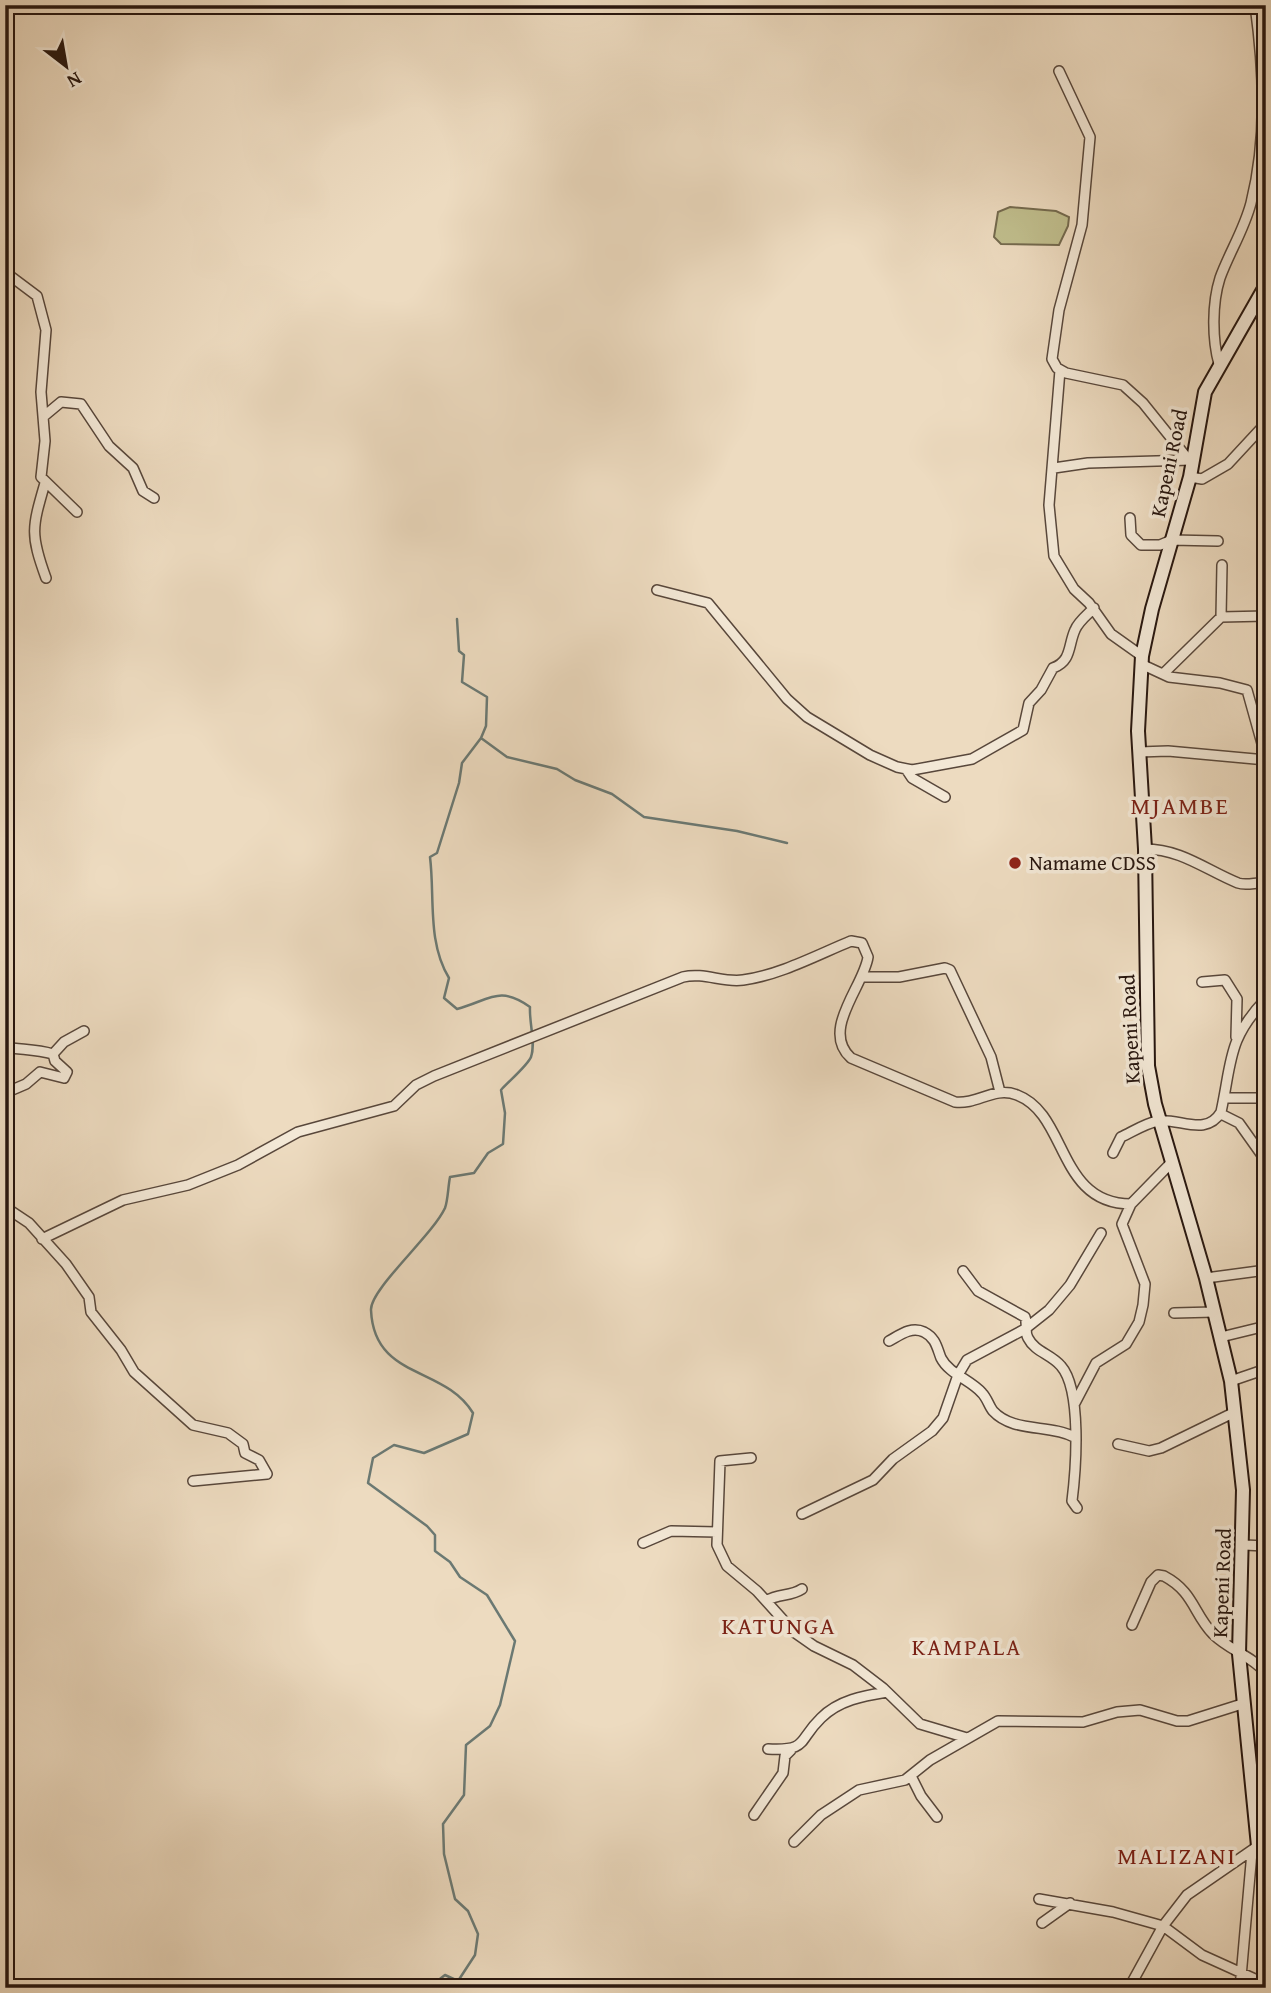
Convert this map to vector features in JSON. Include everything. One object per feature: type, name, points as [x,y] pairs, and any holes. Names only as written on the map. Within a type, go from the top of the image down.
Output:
[{"type":"main road","name":"Kapeni Road","points":[[1266,285],[1219,364],[1200,408],[1190,459],[1190,477],[1141,660],[1139,751],[1145,849],[1146,1048],[1159,1121],[1206,1278],[1231,1381],[1241,1450],[1244,1545],[1239,1654],[1242,1704],[1259,1797],[1255,1849],[1266,1865]]},
{"type":"street","points":[[1219,364],[1215,337],[1218,287],[1251,204],[1262,134],[1261,57],[1255,5]]},
{"type":"street","points":[[1059,71],[1090,137],[1082,225],[1052,349],[1052,359],[1060,370],[1123,385],[1143,403],[1190,459]]},
{"type":"street","points":[[5,272],[28,286],[37,296],[41,307],[46,330],[41,392],[41,477],[77,512]]},
{"type":"street","points":[[1060,370],[1049,505],[1054,556],[1074,589],[1094,608],[1111,634],[1141,660],[1163,674],[1247,690],[1266,759],[1139,751]]},
{"type":"street","points":[[43,417],[61,402],[81,404],[109,446],[133,468],[143,491],[153,498]]},
{"type":"street","points":[[1190,477],[1202,480],[1228,464],[1266,424]]},
{"type":"street","points":[[1054,468],[1088,463],[1190,459]]},
{"type":"street","points":[[45,483],[33,527],[34,544],[46,578]]},
{"type":"street","points":[[1130,518],[1131,535],[1140,545],[1160,545],[1172,540],[1218,541]]},
{"type":"street","points":[[1221,617],[1222,565]]},
{"type":"street","points":[[657,590],[708,603],[786,699],[807,717],[870,755],[906,769],[920,783],[945,797]]},
{"type":"street","points":[[906,769],[972,759],[1023,730],[1029,703],[1041,690],[1053,668],[1061,665],[1069,656],[1076,627],[1094,608]]},
{"type":"street","points":[[1163,674],[1221,617],[1266,616]]},
{"type":"street","points":[[1145,849],[1166,849],[1181,854],[1241,885],[1266,883]]},
{"type":"street","points":[[42,1239],[123,1200],[188,1185],[238,1165],[298,1132],[394,1106],[416,1084],[686,977],[698,975],[738,981],[757,978],[851,941],[862,943],[868,951],[862,977],[843,1019],[841,1042],[848,1055],[955,1102],[1000,1092],[1019,1095],[1045,1117],[1060,1151],[1097,1196],[1131,1204]]},
{"type":"street","points":[[862,977],[899,977],[945,968],[950,971],[991,1057],[1000,1092]]},
{"type":"street","points":[[1113,1153],[1121,1137],[1159,1121],[1196,1126],[1214,1121],[1221,1114],[1229,1058],[1236,1037],[1237,999],[1225,980],[1202,982]]},
{"type":"street","points":[[1236,1037],[1266,999]]},
{"type":"street","points":[[53,1054],[64,1042],[84,1031]]},
{"type":"street","points":[[5,1047],[22,1050],[29,1047],[53,1054]]},
{"type":"street","points":[[5,1094],[26,1084],[40,1072],[64,1078],[67,1072],[55,1061],[53,1054]]},
{"type":"street","points":[[1224,1098],[1266,1098]]},
{"type":"street","points":[[1221,1114],[1238,1123],[1266,1161]]},
{"type":"street","points":[[1075,1403],[1096,1363],[1126,1344],[1139,1322],[1144,1284],[1122,1224],[1131,1204],[1172,1162]]},
{"type":"street","points":[[5,1207],[29,1223],[76,1277],[89,1297],[91,1312],[121,1350],[134,1372],[193,1425],[229,1433],[243,1444],[245,1453],[259,1460],[267,1474],[193,1481]]},
{"type":"street","points":[[802,1514],[855,1486],[873,1480],[932,1431],[943,1418],[958,1375],[967,1360],[1025,1329],[1060,1299],[1101,1233]]},
{"type":"street","points":[[1206,1278],[1266,1270]]},
{"type":"street","points":[[963,1271],[978,1291],[1025,1317],[1027,1337],[1038,1350],[1062,1366],[1075,1403],[1076,1470],[1072,1501],[1077,1508]]},
{"type":"street","points":[[1174,1312],[1214,1312]]},
{"type":"street","points":[[1220,1337],[1266,1326]]},
{"type":"street","points":[[889,1341],[906,1331],[923,1332],[939,1345],[942,1359],[958,1375],[982,1392],[994,1412],[1024,1426],[1050,1428],[1074,1437]]},
{"type":"street","points":[[1231,1381],[1266,1368]]},
{"type":"street","points":[[1118,1444],[1149,1451],[1161,1448],[1235,1412]]},
{"type":"street","points":[[751,1458],[720,1461],[721,1510],[717,1545],[722,1559],[807,1641],[849,1662],[887,1692],[920,1724],[967,1738]]},
{"type":"street","points":[[643,1543],[671,1531],[717,1532]]},
{"type":"street","points":[[1244,1545],[1266,1546]]},
{"type":"street","points":[[1132,1625],[1151,1582],[1158,1575],[1164,1576],[1191,1598],[1211,1632],[1239,1654],[1253,1660],[1266,1673]]},
{"type":"street","points":[[766,1601],[776,1595],[792,1596],[803,1589]]},
{"type":"street","points":[[754,1815],[783,1773],[785,1756],[804,1742],[821,1718],[851,1699],[887,1692]]},
{"type":"street","points":[[793,1842],[821,1815],[866,1786],[898,1783],[967,1738],[1007,1719],[1045,1723],[1083,1722],[1140,1710],[1177,1721],[1188,1721],[1242,1704]]},
{"type":"street","points":[[768,1748],[791,1750]]},
{"type":"street","points":[[911,1776],[921,1796],[937,1817]]},
{"type":"street","points":[[1129,1988],[1163,1926],[1187,1895],[1255,1849]]},
{"type":"street","points":[[1240,1988],[1255,1849]]},
{"type":"street","points":[[1040,1899],[1070,1903],[1163,1926],[1202,1955],[1266,1984]]},
{"type":"street","points":[[1042,1923],[1070,1903]]},
{"type":"shaded area","points":[[1010,207],[1056,211],[1069,217],[1059,245],[1001,244],[994,237],[998,212]]},
{"type":"waterway","points":[[457,619],[459,651],[464,655],[462,682],[487,697],[486,726],[481,738],[507,757],[557,769],[575,780],[612,794],[644,817],[737,831],[787,843]]},
{"type":"waterway","points":[[428,1988],[445,1975],[458,1981],[475,1955],[478,1934],[468,1911],[455,1899],[444,1854],[443,1824],[464,1795],[466,1745],[490,1726],[500,1705],[515,1641],[487,1595],[460,1577],[450,1562],[435,1551],[435,1535],[427,1526],[368,1483],[373,1458],[394,1445],[424,1453],[468,1434],[473,1413],[445,1386],[397,1361],[384,1349],[375,1333],[371,1310],[380,1289],[438,1220],[447,1201],[450,1177],[474,1173],[488,1153],[503,1144],[505,1113],[501,1090],[531,1057],[533,1039],[530,1007],[510,997],[494,996],[457,1009],[444,998],[449,978],[437,950],[430,857],[437,853],[459,783],[462,763],[481,738]]},
{"type":"place","name":"Namame CDSS","points":[[1015,863]]},
{"type":"district","name":"MJAMBE","points":[[1180,806]]},
{"type":"district","name":"KATUNGA","points":[[779,1626]]},
{"type":"district","name":"KAMPALA","points":[[967,1647]]},
{"type":"district","name":"MALIZANI","points":[[1177,1856]]}]
